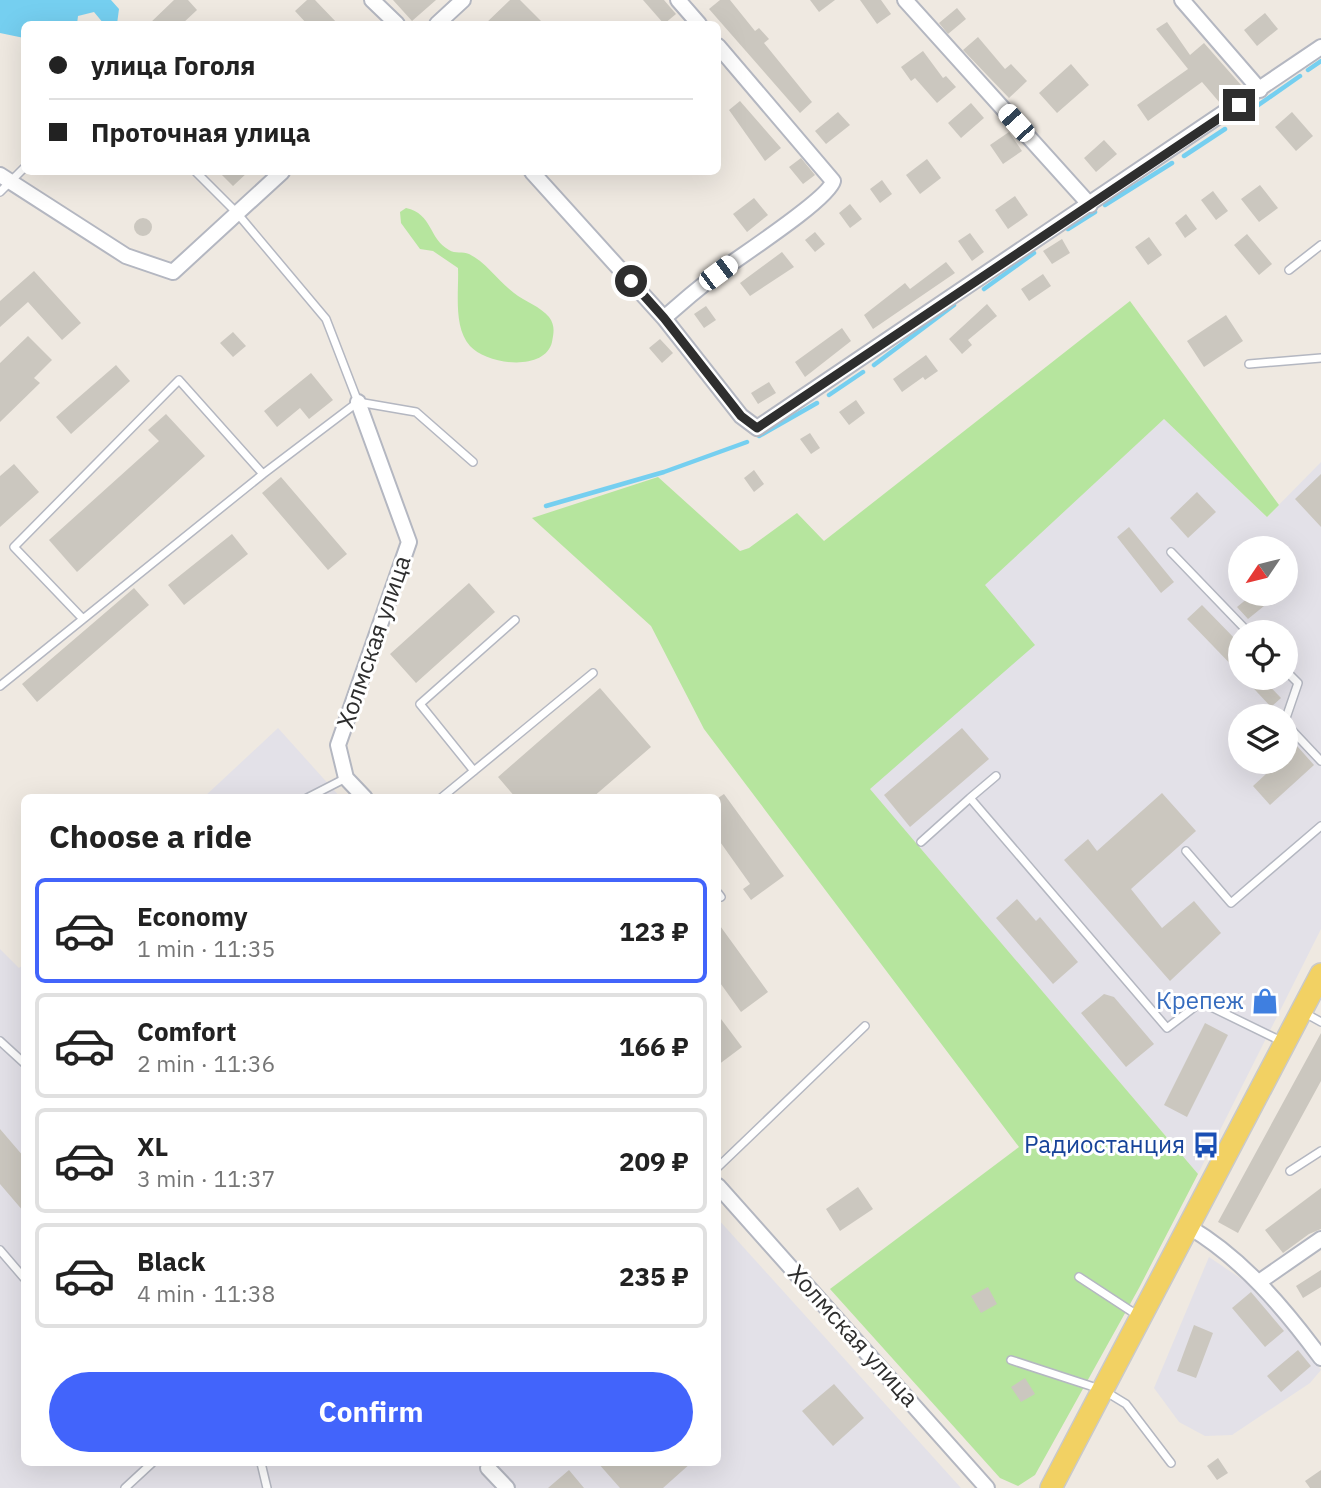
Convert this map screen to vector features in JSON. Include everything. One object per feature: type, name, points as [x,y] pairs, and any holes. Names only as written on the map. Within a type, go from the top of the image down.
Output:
[{"type":"main road","points":[[1051,1488],[1321,974]]},
{"type":"street","points":[[372,0],[394,21]]},
{"type":"street","points":[[440,21],[463,0]]},
{"type":"street","points":[[678,0],[696,21]]},
{"type":"street","points":[[905,0],[1090,205]]},
{"type":"street","points":[[1182,0],[1260,90]]},
{"type":"street","points":[[535,175],[664,318],[741,416],[757,428],[1321,47]]},
{"type":"street","points":[[664,318],[718,273],[832,187],[833,181],[721,50]]},
{"type":"street","points":[[4,183],[126,256],[173,272],[279,175]]},
{"type":"street","name":"Холмская улица","points":[[346,778],[338,745],[409,542],[358,402]]},
{"type":"street","points":[[346,778],[361,794]]},
{"type":"street","name":"Холмская улица","points":[[721,1189],[988,1488]]},
{"type":"street","points":[[1189,1227],[1213,1241],[1259,1282],[1321,1358]]},
{"type":"street","points":[[1259,1282],[1321,1239]]},
{"type":"street","points":[[488,1468],[507,1488]]},
{"type":"lane","points":[[4,183],[21,171]]},
{"type":"lane","points":[[200,175],[237,213],[326,320],[358,402]]},
{"type":"lane","points":[[1290,270],[1321,245]]},
{"type":"lane","points":[[1249,364],[1321,358]]},
{"type":"lane","points":[[83,620],[14,547],[179,380],[262,474]]},
{"type":"lane","points":[[0,686],[262,474],[358,402],[416,412],[473,462]]},
{"type":"lane","points":[[1171,552],[1236,620]]},
{"type":"lane","points":[[474,771],[420,704],[515,620]]},
{"type":"lane","points":[[446,794],[593,673]]},
{"type":"lane","points":[[1298,737],[1321,761]]},
{"type":"lane","points":[[921,842],[996,776]]},
{"type":"lane","points":[[315,794],[346,778]]},
{"type":"lane","points":[[970,798],[1167,1028],[1201,1002],[1285,1042]]},
{"type":"lane","points":[[1186,851],[1231,903],[1321,825]]},
{"type":"lane","points":[[1301,1011],[1321,1022]]},
{"type":"lane","points":[[721,1164],[865,1026]]},
{"type":"lane","points":[[0,1041],[21,1060]]},
{"type":"lane","points":[[1290,1171],[1321,1152]]},
{"type":"lane","points":[[0,1250],[21,1274]]},
{"type":"lane","points":[[1079,1277],[1141,1317]]},
{"type":"lane","points":[[1011,1360],[1103,1390],[1126,1404],[1171,1463]]},
{"type":"lane","points":[[125,1488],[149,1466]]},
{"type":"lane","points":[[262,1466],[267,1488]]},
{"type":"shaded area","points":[[1164,419],[1267,517],[1321,462],[1321,929],[1198,1174],[869,789],[1034,645],[984,585]]},
{"type":"shaded area","points":[[278,728],[337,794],[207,794]]},
{"type":"shaded area","points":[[0,949],[19,968],[21,966],[21,1466],[721,1466],[721,1222],[961,1488],[0,1488]]},
{"type":"shaded area","points":[[1209,1257],[1249,1284],[1299,1339],[1321,1370],[1310,1383],[1232,1435],[1205,1436],[1179,1422],[1154,1388]]},
{"type":"green space","points":[[406,208],[421,215],[442,245],[451,251],[467,253],[475,258],[514,293],[546,313],[554,329],[547,352],[539,358],[527,361],[502,361],[478,353],[470,346],[459,319],[458,268],[433,251],[420,249],[401,223],[400,212]]},
{"type":"green space","points":[[1130,301],[1279,505],[1267,517],[1164,419],[985,585],[1035,645],[870,789],[1198,1174],[1139,1288],[1035,1475],[1018,1486],[1000,1478],[830,1289],[1019,1147],[704,729],[651,626],[532,518],[658,477],[740,551],[749,548],[797,513],[824,541]]},
{"type":"water","points":[[0,0],[111,0],[119,9],[117,21],[102,21],[94,12],[78,16],[77,21],[21,21],[21,37],[0,33]]},
{"type":"building","points":[[174,0],[188,0],[197,10],[185,21],[152,21]]},
{"type":"building","points":[[307,0],[315,0],[335,21],[304,21],[295,11]]},
{"type":"building","points":[[393,0],[436,0],[412,21]]},
{"type":"building","points":[[510,0],[520,0],[541,21],[488,21]]},
{"type":"building","points":[[643,0],[664,0],[676,14],[668,21],[661,21]]},
{"type":"building","points":[[720,0],[730,0],[755,31],[759,28],[769,39],[764,43],[812,102],[800,113],[709,9]]},
{"type":"building","points":[[810,0],[835,0],[819,12]]},
{"type":"building","points":[[860,0],[881,0],[891,14],[877,24]]},
{"type":"building","points":[[957,8],[966,19],[948,34],[939,23]]},
{"type":"building","points":[[1265,13],[1278,29],[1257,46],[1244,30]]},
{"type":"building","points":[[1167,22],[1190,55],[1204,43],[1241,85],[1220,103],[1202,82],[1148,121],[1137,105],[1188,69],[1156,29]]},
{"type":"building","points":[[978,37],[1005,69],[1011,64],[1027,81],[1009,98],[963,50]]},
{"type":"building","points":[[923,51],[943,78],[946,76],[956,87],[937,103],[915,78],[911,81],[901,67]]},
{"type":"building","points":[[1071,64],[1089,85],[1057,113],[1039,93]]},
{"type":"building","points":[[740,101],[781,148],[765,161],[729,110]]},
{"type":"building","points":[[971,103],[984,118],[961,138],[948,123]]},
{"type":"building","points":[[838,112],[850,125],[826,144],[815,131]]},
{"type":"building","points":[[1292,112],[1313,136],[1296,151],[1275,127]]},
{"type":"building","points":[[1009,132],[1022,151],[1003,164],[990,145]]},
{"type":"building","points":[[1104,140],[1117,154],[1096,172],[1084,158]]},
{"type":"building","points":[[801,158],[815,175],[803,184],[789,167]]},
{"type":"building","points":[[927,159],[941,178],[920,194],[906,175]]},
{"type":"building","points":[[222,175],[245,175],[233,186]]},
{"type":"building","points":[[882,180],[892,194],[880,203],[870,189]]},
{"type":"building","points":[[1260,185],[1278,208],[1259,222],[1241,199]]},
{"type":"building","points":[[1213,191],[1228,211],[1216,220],[1201,200]]},
{"type":"building","points":[[1015,196],[1028,215],[1008,229],[995,210]]},
{"type":"building","points":[[754,198],[768,215],[747,232],[733,214]]},
{"type":"building","points":[[850,204],[862,219],[850,228],[839,213]]},
{"type":"building","points":[[1186,214],[1197,229],[1185,238],[1175,223]]},
{"type":"building","points":[[143,218],[149,221],[152,227],[149,233],[143,236],[137,233],[134,227],[137,221]]},
{"type":"building","points":[[815,232],[825,244],[815,252],[805,240]]},
{"type":"building","points":[[970,233],[984,252],[972,261],[958,241]]},
{"type":"building","points":[[1247,234],[1272,264],[1259,275],[1234,245]]},
{"type":"building","points":[[1149,237],[1162,255],[1148,265],[1135,247]]},
{"type":"building","points":[[1062,239],[1070,253],[1052,264],[1043,251]]},
{"type":"building","points":[[782,252],[794,267],[750,296],[740,283]]},
{"type":"building","points":[[946,262],[955,273],[873,329],[864,315],[905,283],[910,289]]},
{"type":"building","points":[[34,271],[81,323],[62,340],[28,302],[0,327],[0,301]]},
{"type":"building","points":[[1043,274],[1051,286],[1029,301],[1021,289]]},
{"type":"building","points":[[987,304],[997,316],[968,340],[972,345],[962,354],[949,339]]},
{"type":"building","points":[[706,306],[716,320],[704,328],[694,314]]},
{"type":"building","points":[[1226,315],[1243,341],[1204,367],[1187,341]]},
{"type":"building","points":[[842,328],[851,341],[805,377],[795,362]]},
{"type":"building","points":[[233,332],[246,346],[233,357],[220,343]]},
{"type":"building","points":[[28,336],[52,360],[34,378],[40,383],[0,422],[0,363]]},
{"type":"building","points":[[660,339],[673,353],[662,363],[649,348]]},
{"type":"building","points":[[926,355],[938,371],[925,380],[923,377],[902,392],[893,379]]},
{"type":"building","points":[[116,365],[130,381],[71,434],[56,417]]},
{"type":"building","points":[[311,373],[333,400],[309,419],[300,408],[277,427],[264,411]]},
{"type":"building","points":[[769,382],[776,393],[758,404],[751,393]]},
{"type":"building","points":[[856,400],[865,413],[849,425],[839,412]]},
{"type":"building","points":[[166,414],[205,456],[77,572],[49,540],[159,441],[148,430]]},
{"type":"building","points":[[810,433],[820,448],[811,454],[800,439]]},
{"type":"building","points":[[14,464],[39,492],[0,527],[0,476]]},
{"type":"building","points":[[754,470],[764,484],[754,492],[744,478]]},
{"type":"building","points":[[1321,474],[1321,527],[1295,499]]},
{"type":"building","points":[[281,477],[347,554],[328,570],[262,493]]},
{"type":"building","points":[[1197,492],[1216,512],[1188,538],[1170,518]]},
{"type":"building","points":[[1129,527],[1174,582],[1161,593],[1117,537]]},
{"type":"building","points":[[232,534],[248,554],[184,605],[168,585]]},
{"type":"building","points":[[469,583],[495,612],[416,683],[390,654]]},
{"type":"building","points":[[134,588],[149,605],[37,702],[22,684]]},
{"type":"building","points":[[1202,605],[1228,632],[1228,662],[1187,619]]},
{"type":"building","points":[[1238,606],[1264,606],[1248,619]]},
{"type":"building","points":[[600,688],[651,747],[597,794],[513,794],[498,777]]},
{"type":"building","points":[[1255,690],[1273,690],[1281,698],[1274,704],[1268,704]]},
{"type":"building","points":[[962,728],[989,759],[910,827],[884,795]]},
{"type":"building","points":[[1298,747],[1314,765],[1270,805],[1253,786],[1266,774],[1298,774]]},
{"type":"building","points":[[1162,793],[1196,831],[1131,889],[1162,928],[1194,901],[1221,933],[1170,981],[1064,860],[1088,839],[1097,851]]},
{"type":"building","points":[[724,794],[784,876],[751,900],[743,889],[750,884],[721,843],[721,796]]},
{"type":"building","points":[[1017,899],[1036,921],[1040,917],[1078,962],[1053,984],[996,918]]},
{"type":"building","points":[[721,927],[768,992],[741,1012],[721,984]]},
{"type":"building","points":[[1104,994],[1114,997],[1154,1044],[1126,1067],[1081,1013]]},
{"type":"building","points":[[721,1019],[742,1047],[721,1063]]},
{"type":"building","points":[[1205,1023],[1228,1035],[1187,1117],[1164,1105]]},
{"type":"building","points":[[1321,1033],[1321,1081],[1238,1233],[1218,1222]]},
{"type":"building","points":[[0,1129],[21,1154],[21,1208],[0,1184]]},
{"type":"building","points":[[858,1187],[873,1209],[840,1231],[826,1209]]},
{"type":"building","points":[[1321,1188],[1321,1229],[1309,1234],[1283,1253],[1265,1230]]},
{"type":"building","points":[[1321,1270],[1321,1287],[1303,1298],[1296,1286]]},
{"type":"building","points":[[988,1287],[997,1304],[981,1313],[971,1296]]},
{"type":"building","points":[[1251,1292],[1284,1331],[1265,1347],[1232,1308]]},
{"type":"building","points":[[1194,1325],[1213,1333],[1196,1378],[1177,1371]]},
{"type":"building","points":[[1298,1350],[1311,1366],[1281,1392],[1267,1376]]},
{"type":"building","points":[[1025,1378],[1035,1394],[1021,1402],[1011,1387]]},
{"type":"building","points":[[834,1384],[864,1418],[833,1446],[802,1411]]},
{"type":"building","points":[[1218,1458],[1228,1473],[1217,1480],[1207,1466]]},
{"type":"building","points":[[601,1466],[688,1466],[663,1488],[620,1488]]},
{"type":"building","points":[[569,1470],[584,1488],[548,1488]]},
{"type":"building","points":[[1321,1470],[1321,1488],[1310,1488],[1305,1481]]},
{"type":"waterway","points":[[1308,70],[1321,61]]},
{"type":"waterway","points":[[1234,122],[1300,76]]},
{"type":"waterway","points":[[1184,156],[1225,129]]},
{"type":"waterway","points":[[1105,205],[1172,163]]},
{"type":"waterway","points":[[1068,229],[1095,212]]},
{"type":"waterway","points":[[984,289],[1034,253]]},
{"type":"waterway","points":[[874,365],[954,305]]},
{"type":"waterway","points":[[829,395],[863,372]]},
{"type":"waterway","points":[[759,436],[817,403]]},
{"type":"waterway","points":[[546,506],[664,472],[747,442]]},
{"type":"place","name":"Крепеж","points":[[1265,1001]]},
{"type":"place","name":"Радиостанция","points":[[1206,1145]]},
{"type":"route","points":[[631,281],[664,318],[741,416],[750,426],[757,428],[1239,105]]}]
